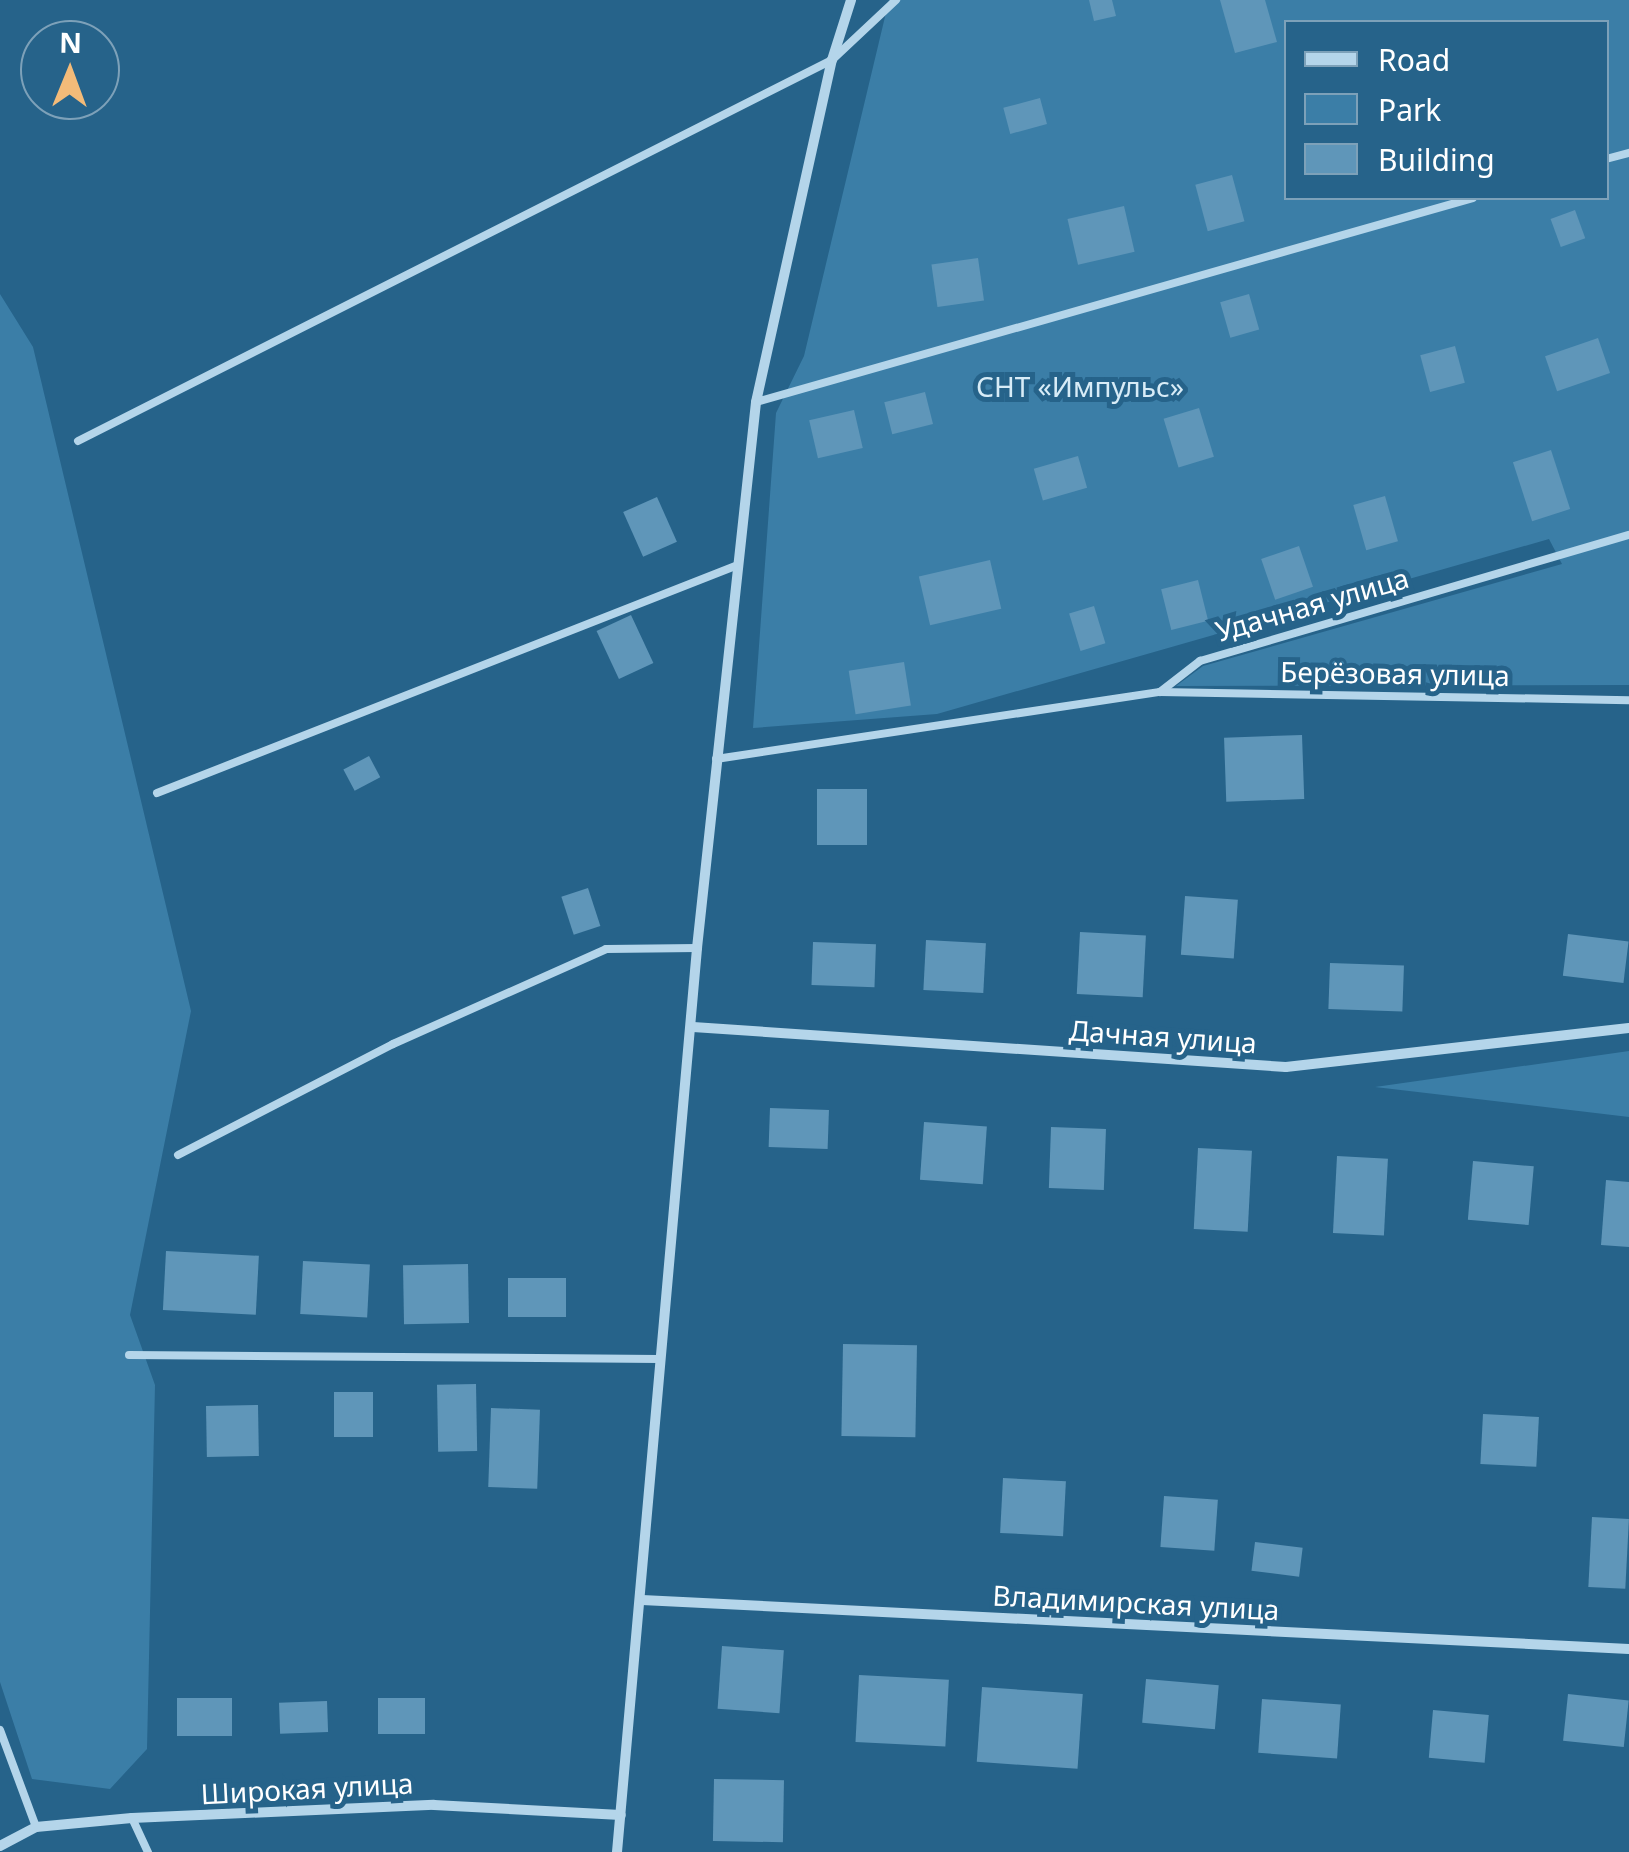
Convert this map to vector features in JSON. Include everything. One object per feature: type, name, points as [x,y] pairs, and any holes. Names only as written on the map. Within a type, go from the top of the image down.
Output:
[{"type":"street","points":[[617,1852],[716,759],[756,402],[832,60],[851,0]]},
{"type":"street","name":"Дачная улица","points":[[692,1027],[1286,1067],[1629,1028]]},
{"type":"street","name":"Владимирская улица","points":[[642,1600],[1629,1649]]},
{"type":"street","name":"Широкая улица","points":[[0,1846],[36,1827],[132,1818],[434,1805],[621,1815]]},
{"type":"lane","points":[[78,441],[832,60],[896,0]]},
{"type":"lane","points":[[756,402],[1466,200]]},
{"type":"lane","name":"Удачная улица","points":[[716,759],[1160,692],[1200,661],[1629,535]]},
{"type":"lane","points":[[156,793],[738,565]]},
{"type":"lane","name":"Берёзовая улица","points":[[1160,692],[1629,700]]},
{"type":"lane","points":[[178,1155],[393,1044],[606,950],[698,948]]},
{"type":"lane","points":[[129,1355],[659,1360]]},
{"type":"lane","points":[[0,1730],[36,1827]]},
{"type":"lane","points":[[132,1818],[148,1852]]},
{"type":"green space","name":"СНТ «Импульс»","points":[[889,0],[1629,0],[1629,685],[1176,686],[1203,666],[1562,564],[1549,539],[937,714],[753,728],[776,413],[804,356]]},
{"type":"green space","points":[[0,294],[33,347],[191,1011],[130,1315],[155,1385],[147,1749],[110,1789],[32,1779],[0,1682]]},
{"type":"green space","points":[[1629,1051],[1629,1117],[1375,1087]]},
{"type":"building","points":[[1089,0],[1112,0],[1116,16],[1094,21]]},
{"type":"building","points":[[1220,0],[1265,0],[1277,42],[1235,53]]},
{"type":"building","points":[[1040,98],[1047,124],[1010,134],[1003,108]]},
{"type":"building","points":[[1232,175],[1244,221],[1208,231],[1195,185]]},
{"type":"building","points":[[1124,206],[1135,252],[1078,265],[1067,219]]},
{"type":"building","points":[[1575,210],[1585,238],[1561,247],[1551,219]]},
{"type":"building","points":[[978,258],[984,301],[937,307],[931,265]]},
{"type":"building","points":[[1249,294],[1259,330],[1230,338],[1220,302]]},
{"type":"building","points":[[1598,338],[1610,373],[1557,391],[1545,356]]},
{"type":"building","points":[[1455,346],[1465,383],[1430,392],[1420,355]]},
{"type":"building","points":[[925,392],[933,424],[892,434],[884,402]]},
{"type":"building","points":[[1199,408],[1214,457],[1179,468],[1164,419]]},
{"type":"building","points":[[854,410],[863,448],[818,458],[809,420]]},
{"type":"building","points":[[1551,450],[1570,509],[1532,521],[1513,462]]},
{"type":"building","points":[[1078,456],[1087,488],[1043,500],[1034,469]]},
{"type":"building","points":[[1385,496],[1398,541],[1366,550],[1353,505]]},
{"type":"building","points":[[657,497],[677,542],[643,557],[623,512]]},
{"type":"building","points":[[1299,546],[1313,587],[1275,600],[1261,559]]},
{"type":"building","points":[[990,560],[1001,609],[930,625],[919,576]]},
{"type":"building","points":[[1198,580],[1208,621],[1171,630],[1161,589]]},
{"type":"building","points":[[1094,606],[1105,643],[1081,651],[1069,614]]},
{"type":"building","points":[[631,615],[653,663],[619,679],[597,631]]},
{"type":"building","points":[[904,662],[911,705],[856,714],[849,671]]},
{"type":"building","points":[[1302,735],[1304,799],[1226,802],[1224,738]]},
{"type":"building","points":[[369,756],[380,777],[355,791],[343,770]]},
{"type":"building","points":[[817,789],[867,789],[867,845],[817,845]]},
{"type":"building","points":[[588,888],[600,926],[574,935],[561,897]]},
{"type":"building","points":[[1185,896],[1238,900],[1234,959],[1181,955]]},
{"type":"building","points":[[1080,932],[1146,935],[1143,997],[1077,994]]},
{"type":"building","points":[[1568,934],[1629,941],[1623,983],[1563,976]]},
{"type":"building","points":[[926,940],[986,943],[983,993],[923,990]]},
{"type":"building","points":[[813,942],[876,944],[874,987],[811,985]]},
{"type":"building","points":[[1330,963],[1404,966],[1402,1012],[1328,1009]]},
{"type":"building","points":[[770,1108],[829,1110],[828,1149],[769,1147]]},
{"type":"building","points":[[924,1122],[987,1126],[983,1184],[920,1180]]},
{"type":"building","points":[[1051,1127],[1106,1129],[1104,1190],[1049,1188]]},
{"type":"building","points":[[1198,1148],[1252,1151],[1248,1232],[1194,1229]]},
{"type":"building","points":[[1337,1156],[1388,1159],[1384,1236],[1333,1233]]},
{"type":"building","points":[[1473,1161],[1534,1166],[1529,1225],[1468,1220]]},
{"type":"building","points":[[1606,1180],[1629,1182],[1629,1247],[1601,1245]]},
{"type":"building","points":[[166,1251],[259,1256],[256,1315],[163,1310]]},
{"type":"building","points":[[303,1261],[370,1265],[367,1317],[300,1314]]},
{"type":"building","points":[[468,1264],[469,1323],[404,1324],[403,1265]]},
{"type":"building","points":[[508,1278],[566,1278],[566,1317],[508,1317]]},
{"type":"building","points":[[843,1344],[917,1345],[915,1437],[841,1436]]},
{"type":"building","points":[[476,1384],[477,1451],[438,1452],[437,1385]]},
{"type":"building","points":[[334,1392],[373,1392],[373,1437],[334,1437]]},
{"type":"building","points":[[258,1405],[259,1456],[207,1457],[206,1406]]},
{"type":"building","points":[[491,1408],[540,1410],[537,1489],[488,1487]]},
{"type":"building","points":[[1483,1414],[1539,1417],[1536,1467],[1480,1464]]},
{"type":"building","points":[[1003,1478],[1066,1481],[1063,1536],[1000,1533]]},
{"type":"building","points":[[1164,1496],[1218,1500],[1214,1551],[1160,1547]]},
{"type":"building","points":[[1592,1517],[1629,1519],[1625,1589],[1588,1587]]},
{"type":"building","points":[[1255,1542],[1303,1548],[1299,1577],[1251,1571]]},
{"type":"building","points":[[722,1646],[784,1650],[779,1713],[718,1709]]},
{"type":"building","points":[[859,1675],[949,1680],[945,1747],[855,1742]]},
{"type":"building","points":[[1146,1679],[1219,1685],[1215,1729],[1142,1723]]},
{"type":"building","points":[[982,1687],[1083,1694],[1078,1769],[977,1762]]},
{"type":"building","points":[[1568,1694],[1629,1700],[1624,1747],[1563,1741]]},
{"type":"building","points":[[177,1698],[232,1698],[232,1736],[177,1736]]},
{"type":"building","points":[[378,1698],[425,1698],[425,1734],[378,1734]]},
{"type":"building","points":[[1262,1699],[1341,1705],[1337,1758],[1258,1753]]},
{"type":"building","points":[[327,1701],[328,1732],[280,1734],[279,1703]]},
{"type":"building","points":[[1433,1710],[1489,1715],[1485,1763],[1429,1758]]},
{"type":"building","points":[[714,1779],[784,1780],[783,1842],[713,1841]]}]
